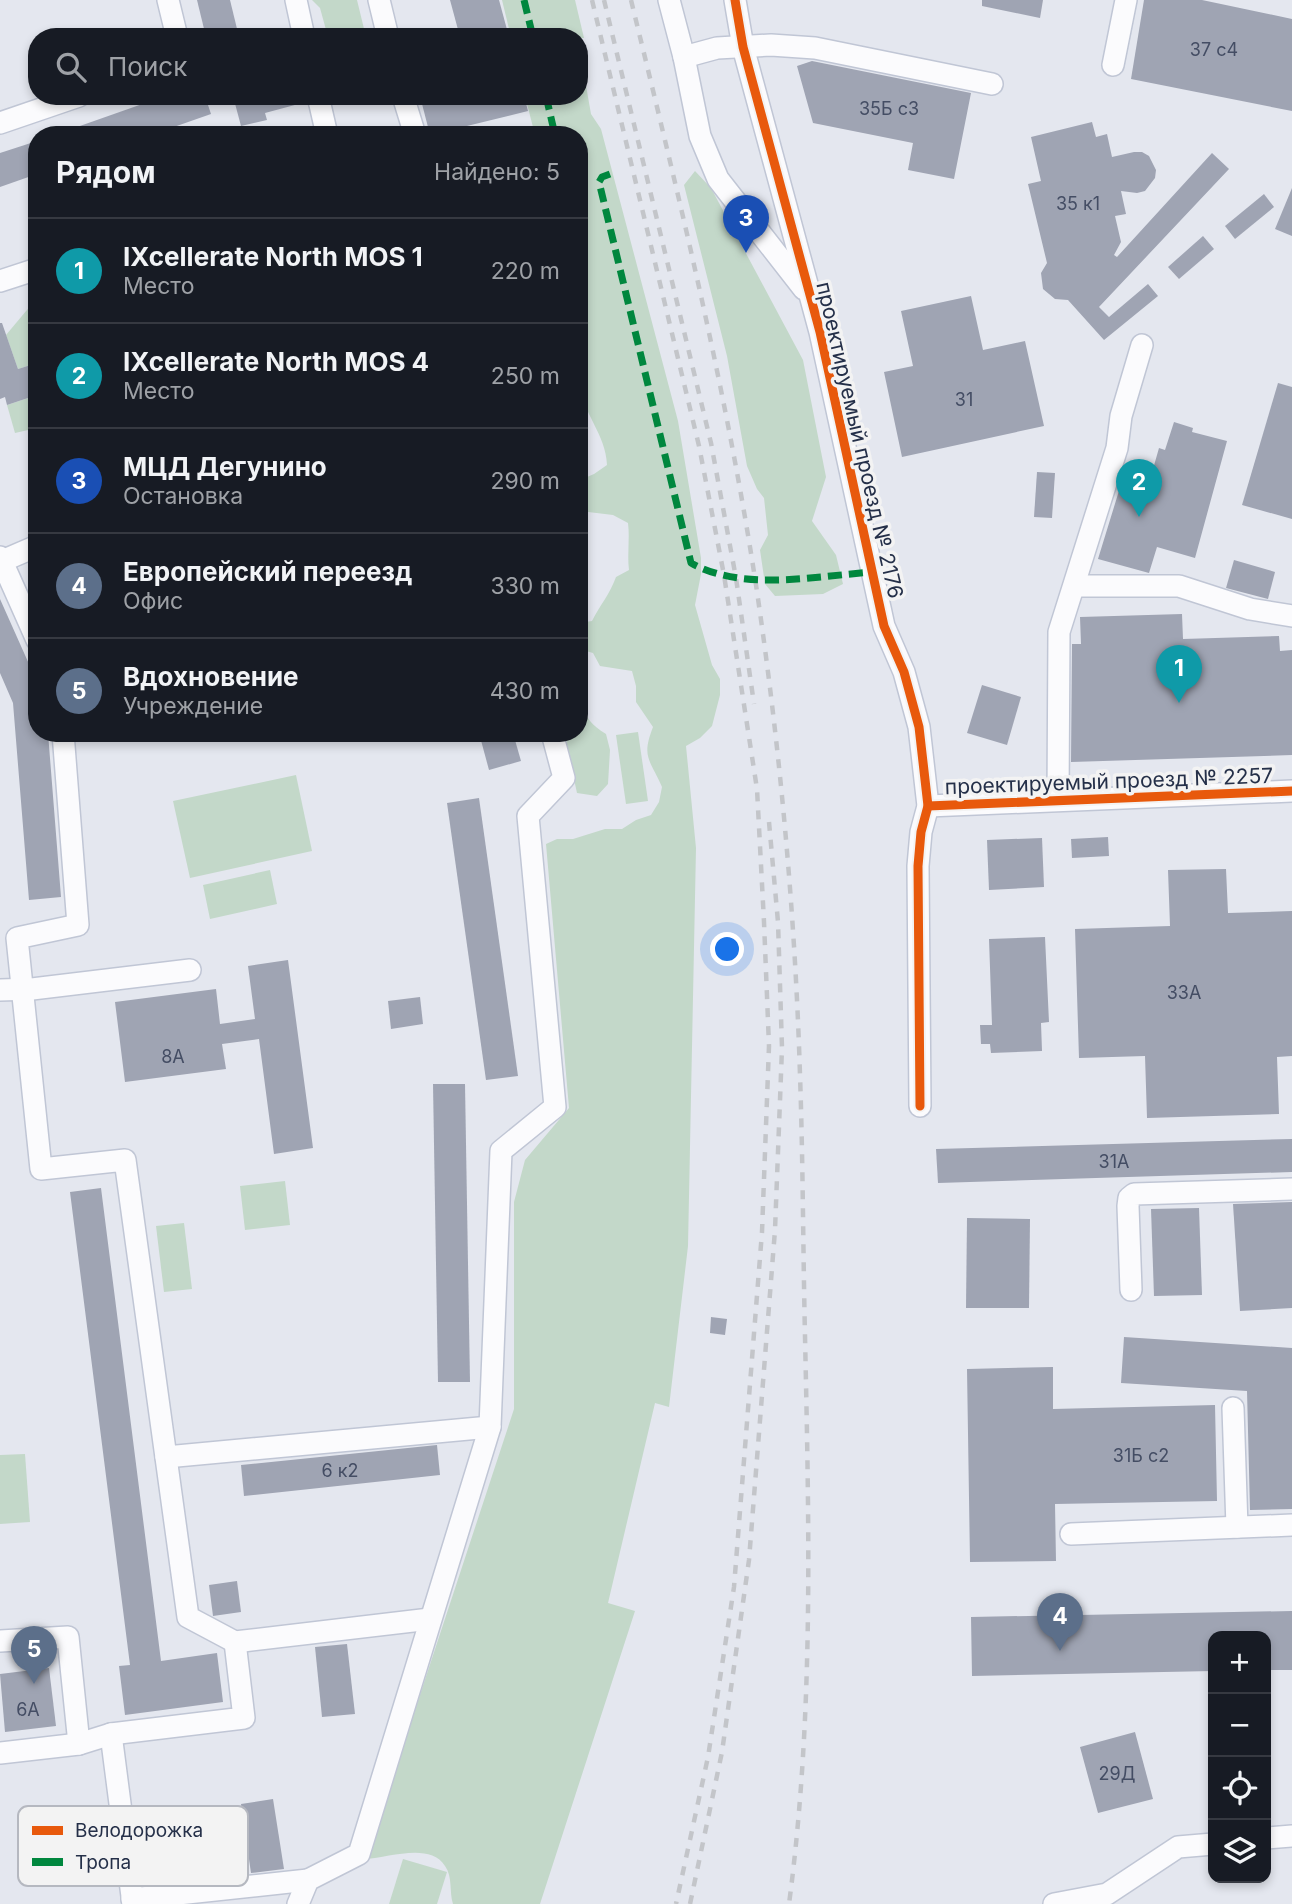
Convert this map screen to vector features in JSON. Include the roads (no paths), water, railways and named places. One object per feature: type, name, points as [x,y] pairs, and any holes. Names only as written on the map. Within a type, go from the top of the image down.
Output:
[{"type":"street","points":[[168,0],[175,28]]},
{"type":"street","points":[[296,0],[302,28]]},
{"type":"street","points":[[379,0],[386,28]]},
{"type":"street","points":[[669,0],[700,136],[718,179],[810,296]]},
{"type":"street","name":"проектируемый проезд № 2176","points":[[735,0],[743,47],[825,353],[884,626],[904,672],[919,727],[928,806],[921,832],[918,866],[920,1106]]},
{"type":"street","points":[[1114,65],[1126,0]]},
{"type":"street","points":[[684,57],[717,48],[771,45],[815,48],[992,84]]},
{"type":"street","points":[[0,123],[53,105]]},
{"type":"street","points":[[320,105],[325,126]]},
{"type":"street","points":[[407,105],[412,126]]},
{"type":"street","points":[[0,281],[28,271]]},
{"type":"street","points":[[1058,800],[1059,632],[1117,448],[1121,416],[1142,345]]},
{"type":"street","points":[[28,549],[1,559],[28,620]]},
{"type":"street","points":[[1075,586],[1179,586],[1250,610],[1292,616]]},
{"type":"street","points":[[64,742],[78,925],[17,938],[41,1169],[125,1160],[188,1618],[235,1642],[430,1619]]},
{"type":"street","points":[[133,1902],[308,1880],[359,1854],[490,1427],[501,1151],[555,1107],[528,816],[564,778],[554,742]]},
{"type":"street","name":"проектируемый проезд № 2257","points":[[928,806],[1292,790]]},
{"type":"street","points":[[0,990],[190,970]]},
{"type":"street","points":[[1130,1290],[1128,1206],[1129,1198],[1134,1194],[1292,1189]]},
{"type":"street","points":[[1233,1408],[1237,1527]]},
{"type":"street","points":[[166,1458],[490,1427]]},
{"type":"street","points":[[1071,1534],[1292,1525]]},
{"type":"street","points":[[0,1641],[68,1636],[79,1744]]},
{"type":"street","points":[[0,1754],[79,1744],[111,1734],[244,1718],[235,1642]]},
{"type":"street","points":[[111,1734],[120,1806]]},
{"type":"street","points":[[1271,1838],[1292,1836]]},
{"type":"street","points":[[1054,1904],[1107,1894],[1178,1847],[1208,1844]]},
{"type":"street","points":[[298,1904],[308,1880]]},
{"type":"railway","points":[[592,0],[699,446],[724,575],[757,789],[764,922],[769,1046],[762,1232],[734,1587],[708,1757],[676,1904]]},
{"type":"railway","points":[[604,0],[711,443],[736,578],[754,704]]},
{"type":"railway","points":[[631,0],[716,364],[744,511],[765,646],[785,830],[800,1075],[808,1549],[803,1762],[789,1904]]},
{"type":"railway","points":[[690,1904],[722,1752],[749,1560],[775,1230],[782,1048],[778,922],[769,822]]},
{"type":"place","name":"МЦД Дегунино","points":[[746,253]]},
{"type":"place","name":"IXcellerate North MOS 4","points":[[1139,517]]},
{"type":"place","name":"IXcellerate North MOS 1","points":[[1179,703]]},
{"type":"place","name":"Европейский переезд","points":[[1060,1651]]},
{"type":"place","name":"Вдохновение","points":[[34,1684]]}]
